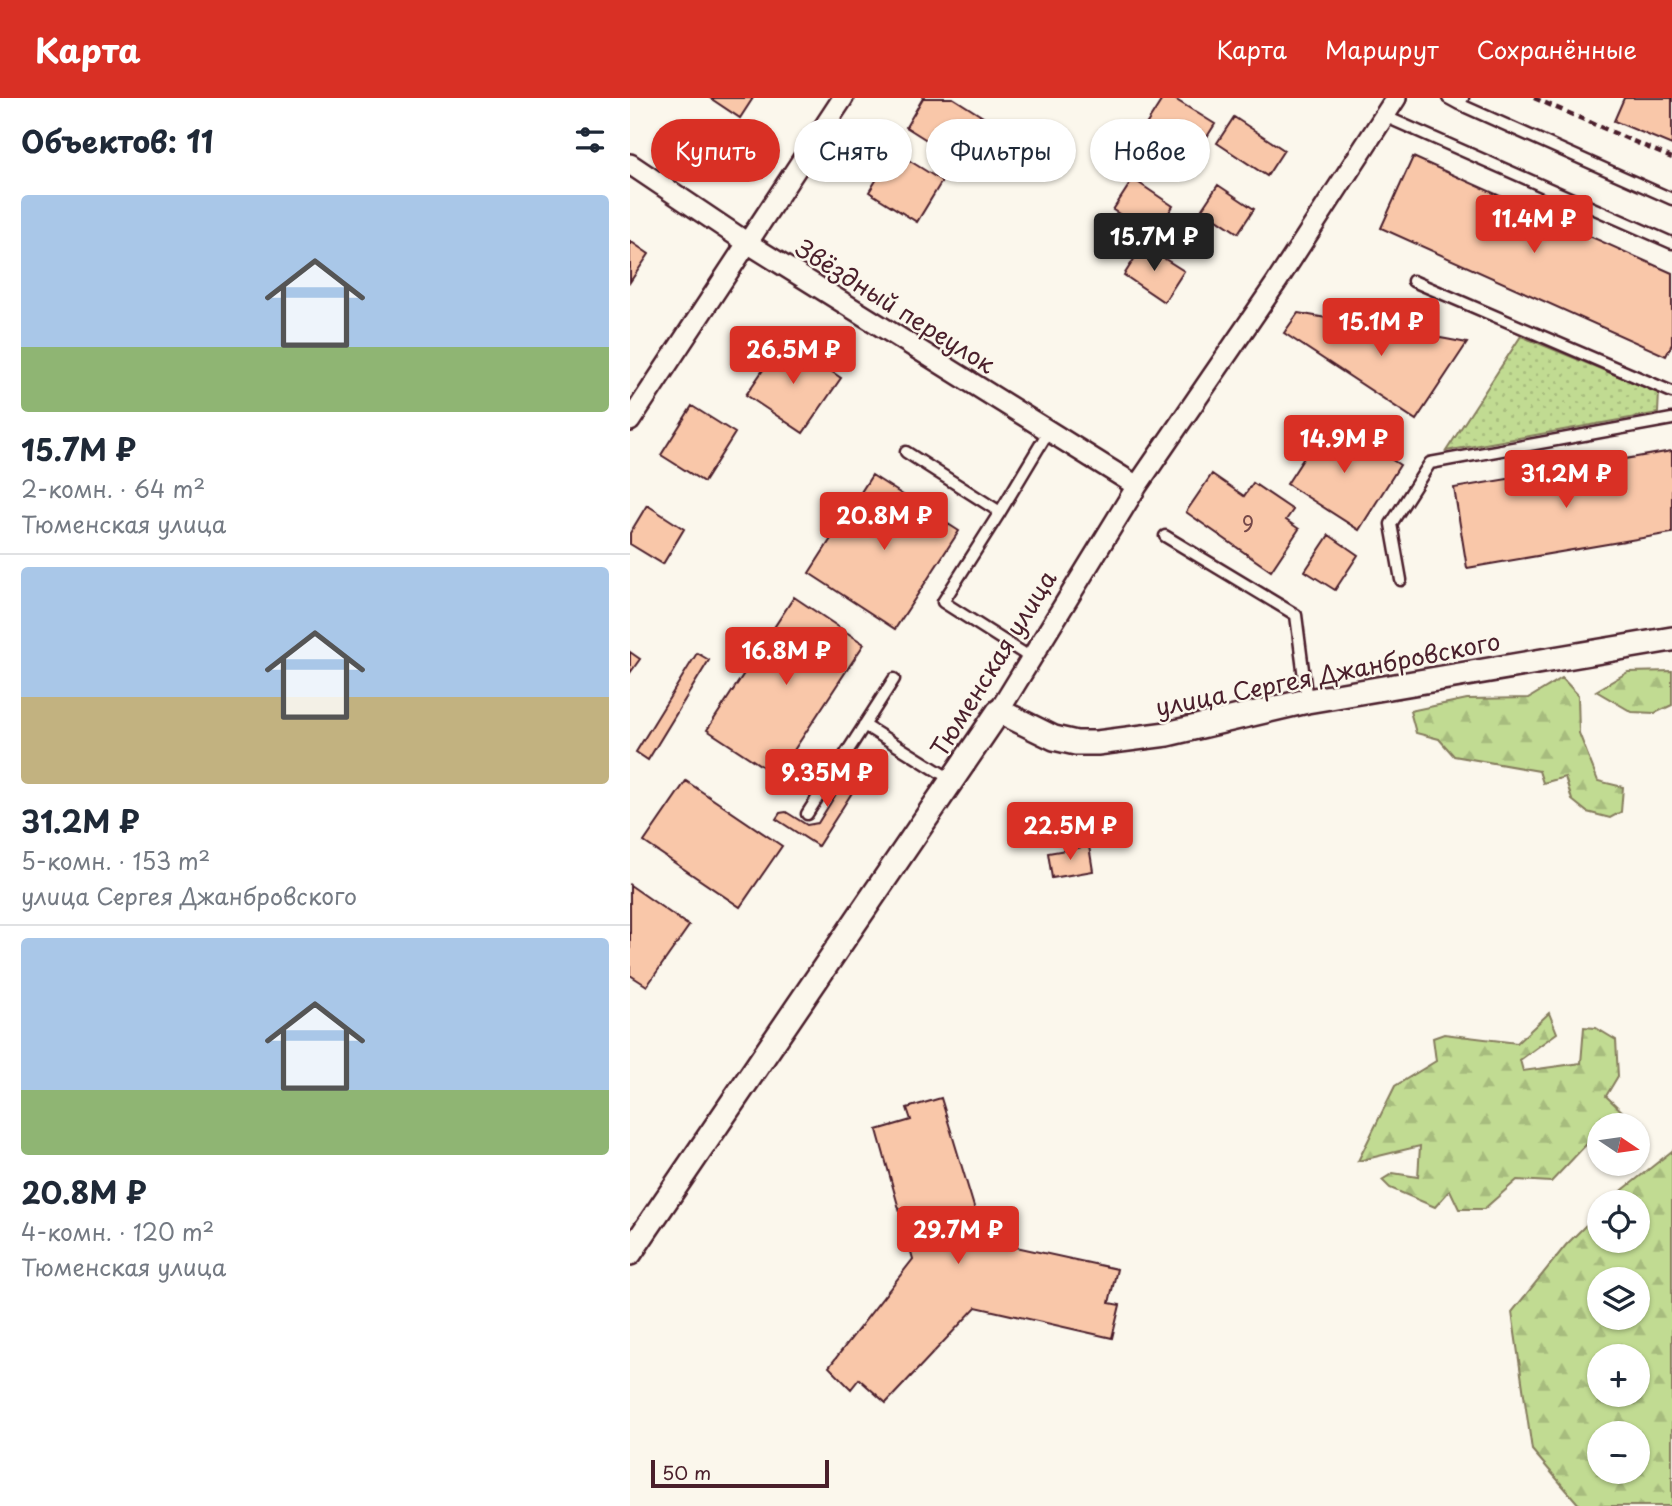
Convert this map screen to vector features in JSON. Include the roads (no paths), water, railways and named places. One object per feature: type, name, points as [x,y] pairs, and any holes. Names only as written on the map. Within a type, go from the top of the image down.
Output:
[{"type":"street","points":[[630,421],[843,98]]},
{"type":"street","name":"Тюменская улица","points":[[630,1253],[999,711],[1137,486],[1276,283],[1396,98]]},
{"type":"street","name":"Звёздный переулок","points":[[630,164],[747,242],[1137,486]]},
{"type":"street","name":"улица Сергея Джанбровского","points":[[999,711],[1054,738],[1076,743],[1097,743],[1167,734],[1307,701],[1672,639]]},
{"type":"lane","points":[[1448,98],[1461,101],[1672,199]]},
{"type":"lane","points":[[1384,116],[1672,243]]},
{"type":"lane","points":[[1413,281],[1672,392]]},
{"type":"lane","points":[[1401,580],[1391,524],[1430,463],[1672,419]]},
{"type":"lane","points":[[1031,658],[943,602],[1048,432]]},
{"type":"lane","points":[[906,453],[1000,512]]},
{"type":"lane","points":[[1165,536],[1296,615],[1307,701]]},
{"type":"lane","points":[[807,814],[894,679]]},
{"type":"lane","points":[[864,725],[952,779]]}]
